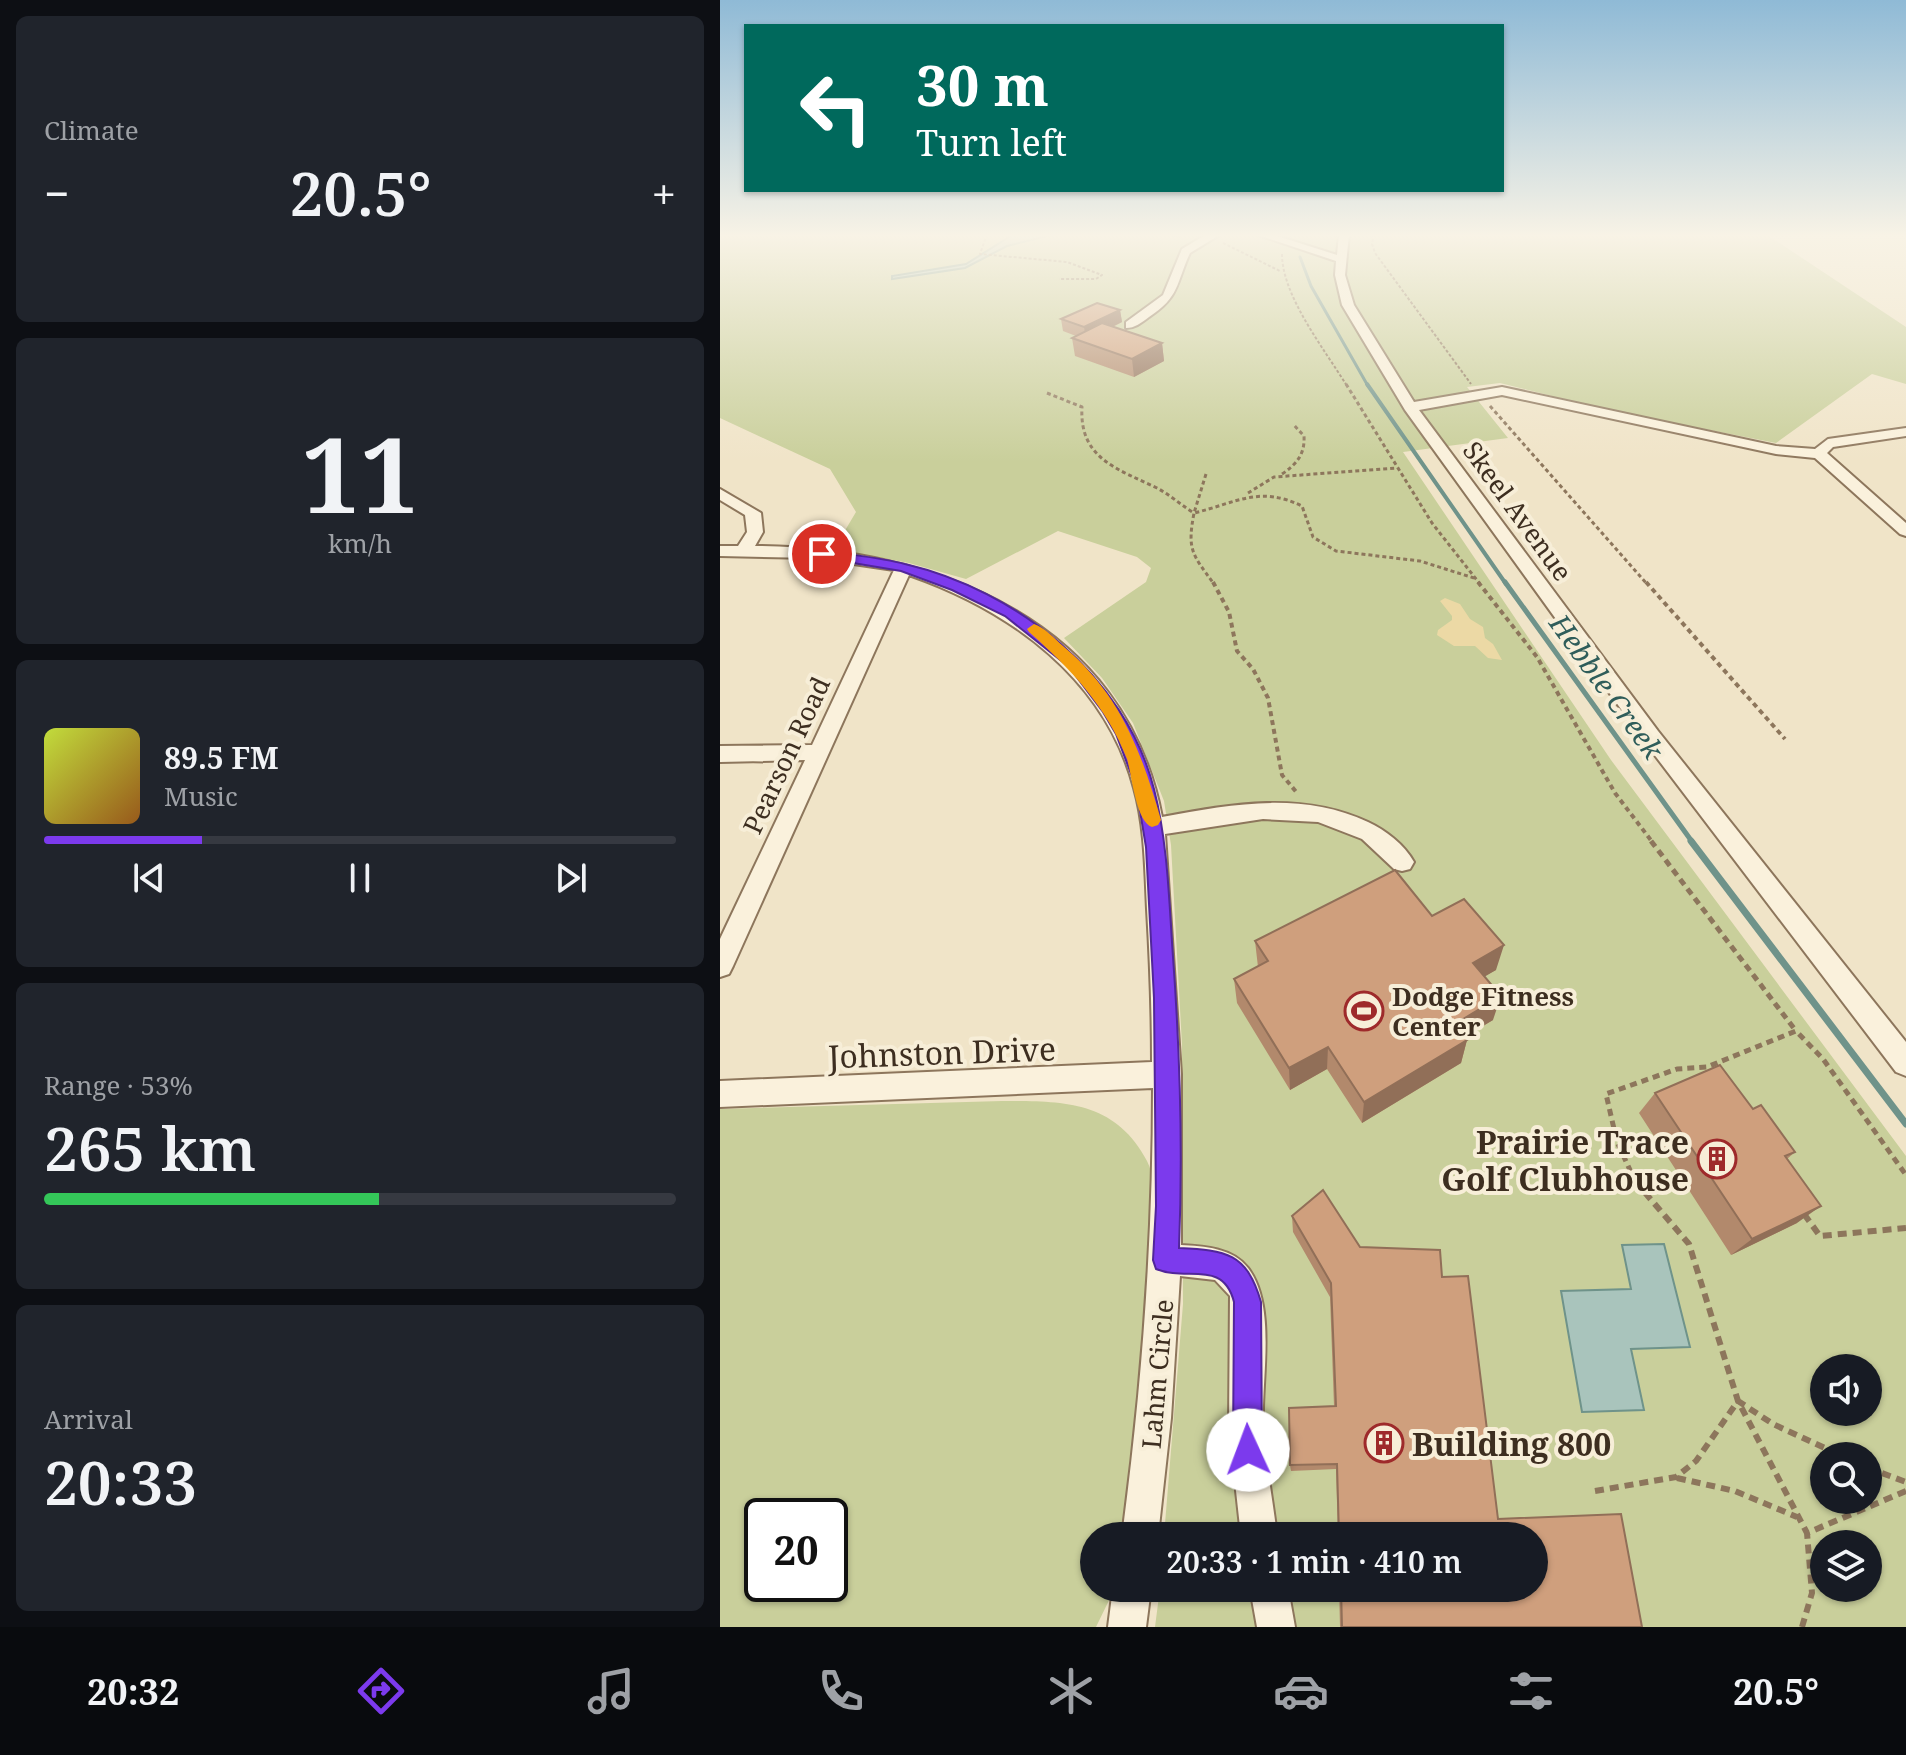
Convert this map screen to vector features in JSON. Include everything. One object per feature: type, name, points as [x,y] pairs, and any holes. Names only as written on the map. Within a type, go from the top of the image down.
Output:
[{"type":"street","points":[[1130,325],[1149,310]]},
{"type":"street","name":"Skeel Avenue","points":[[1351,310],[1410,407],[1651,736],[1906,1063]]},
{"type":"street","points":[[1410,407],[1502,391],[1776,450],[1819,454],[1906,531]]},
{"type":"street","points":[[1819,454],[1828,443],[1906,432]]},
{"type":"street","points":[[720,494],[753,513],[755,532],[744,550]]},
{"type":"street","name":"Lahm Circle","points":[[720,551],[822,554],[904,568],[957,587],[1010,613],[1074,663],[1110,709],[1124,734],[1144,787],[1153,827],[1167,1074],[1166,1260],[1161,1351],[1142,1522]]},
{"type":"street","name":"Pearson Road","points":[[720,966],[904,568]]},
{"type":"street","points":[[720,754],[819,752]]},
{"type":"street","points":[[1153,827],[1265,808],[1334,817],[1372,833],[1402,862]]},
{"type":"street","name":"Johnston Drive","points":[[720,1094],[1167,1074]]},
{"type":"street","points":[[1166,1260],[1213,1262],[1232,1270],[1242,1282],[1248,1302],[1246,1427],[1257,1522]]},
{"type":"street","points":[[1127,1627],[1130,1602]]},
{"type":"street","points":[[1272,1602],[1276,1627]]},
{"type":"path","points":[[1301,310],[1432,523],[1537,657],[1615,793],[1796,1031],[1823,1059],[1906,1175]]},
{"type":"path","points":[[1417,310],[1479,394],[1785,739]]},
{"type":"path","points":[[1047,393],[1082,407],[1079,421],[1084,442],[1114,467],[1127,476],[1154,486],[1194,513]]},
{"type":"path","points":[[1194,513],[1246,494],[1293,468],[1302,455],[1304,436],[1293,424]]},
{"type":"path","points":[[1276,477],[1397,468]]},
{"type":"path","points":[[1206,474],[1189,539],[1191,553],[1216,586],[1229,612],[1237,651],[1253,669],[1268,698],[1282,775],[1301,796]]},
{"type":"path","points":[[1246,494],[1261,493],[1298,503],[1305,510],[1315,540],[1336,551],[1420,561],[1476,579]]},
{"type":"path","points":[[1796,1031],[1707,1067],[1677,1069],[1606,1094],[1617,1142],[1636,1183],[1655,1209],[1689,1244],[1738,1401],[1807,1533],[1814,1568],[1808,1617],[1802,1627]]},
{"type":"path","points":[[1707,1067],[1714,1079]]},
{"type":"path","points":[[1803,1212],[1820,1236],[1906,1228]]},
{"type":"path","points":[[1738,1401],[1773,1424],[1812,1442]]},
{"type":"path","points":[[1676,1477],[1696,1461],[1738,1401]]},
{"type":"path","points":[[1882,1473],[1906,1482]]},
{"type":"path","points":[[1595,1491],[1676,1477],[1735,1491],[1799,1518]]},
{"type":"path","points":[[1807,1533],[1906,1491]]},
{"type":"green space","points":[[720,310],[1880,310],[1906,327],[1906,384],[1872,374],[1776,443],[1551,399],[1552,396],[1500,383],[1467,387],[1508,438],[1403,452],[1611,760],[1906,1156],[1906,1627],[1155,1627],[1158,1602],[1548,1602],[1548,1522],[1165,1522],[1183,1304],[1182,1045],[1171,845],[1164,801],[1133,723],[1102,678],[1064,638],[1146,582],[1151,568],[1137,557],[1058,531],[966,579],[909,563],[834,549],[856,512],[830,469],[720,418]]},
{"type":"green space","points":[[1045,1102],[1085,1108],[1119,1126],[1147,1161],[1157,1210],[1127,1522],[1080,1522],[1080,1602],[1108,1602],[1096,1627],[720,1627],[720,1109]]},
{"type":"sand","points":[[1445,598],[1460,604],[1470,619],[1483,627],[1485,638],[1493,644],[1502,660],[1488,658],[1475,646],[1454,646],[1437,635],[1438,630],[1452,620],[1440,601]]},
{"type":"water","points":[[1664,1244],[1690,1347],[1631,1349],[1644,1410],[1582,1412],[1561,1291],[1631,1289],[1622,1245]]},
{"type":"building","points":[[1081,310],[1120,310],[1084,327],[1061,319]]},
{"type":"building","points":[[1102,323],[1162,343],[1132,359],[1072,338]]},
{"type":"building","name":"Dodge Fitness Center","points":[[1395,870],[1432,916],[1464,899],[1504,945],[1473,963],[1501,996],[1455,1024],[1467,1040],[1364,1102],[1328,1047],[1289,1068],[1234,979],[1268,961],[1255,941]]},
{"type":"building","points":[[1720,1065],[1753,1109],[1761,1105],[1795,1152],[1785,1156],[1821,1206],[1752,1239],[1655,1093]]},
{"type":"building","name":"Building 800","points":[[1323,1190],[1360,1247],[1440,1250],[1442,1277],[1468,1276],[1498,1519],[1621,1514],[1642,1627],[1342,1627],[1341,1602],[1548,1602],[1548,1522],[1339,1522],[1337,1464],[1290,1465],[1289,1408],[1336,1406],[1331,1283],[1292,1216]]},
{"type":"waterway","name":"Hebble Creek","points":[[1325,310],[1368,386]]},
{"type":"waterway","name":"Hebble Creek","points":[[1367,384],[1506,584]]},
{"type":"waterway","name":"Hebble Creek","points":[[1505,582],[1693,843]]},
{"type":"waterway","name":"Hebble Creek","points":[[1691,841],[1906,1124]]},
{"type":"slow traffic","points":[[1034,629],[1074,663],[1110,709],[1135,759],[1152,820]]},
{"type":"place","name":"Dodge Fitness Center","points":[[1364,1011]]},
{"type":"place","name":"Prairie Trace Golf Clubhouse","points":[[1717,1159]]},
{"type":"place","name":"Building 800","points":[[1384,1443]]},
{"type":"route","points":[[822,554],[904,568],[957,587],[1010,613],[1032,627],[1074,663],[1094,686],[1124,734],[1144,787],[1156,847],[1165,998],[1166,1260],[1213,1262],[1232,1270],[1242,1282],[1248,1302],[1248,1450]]}]
